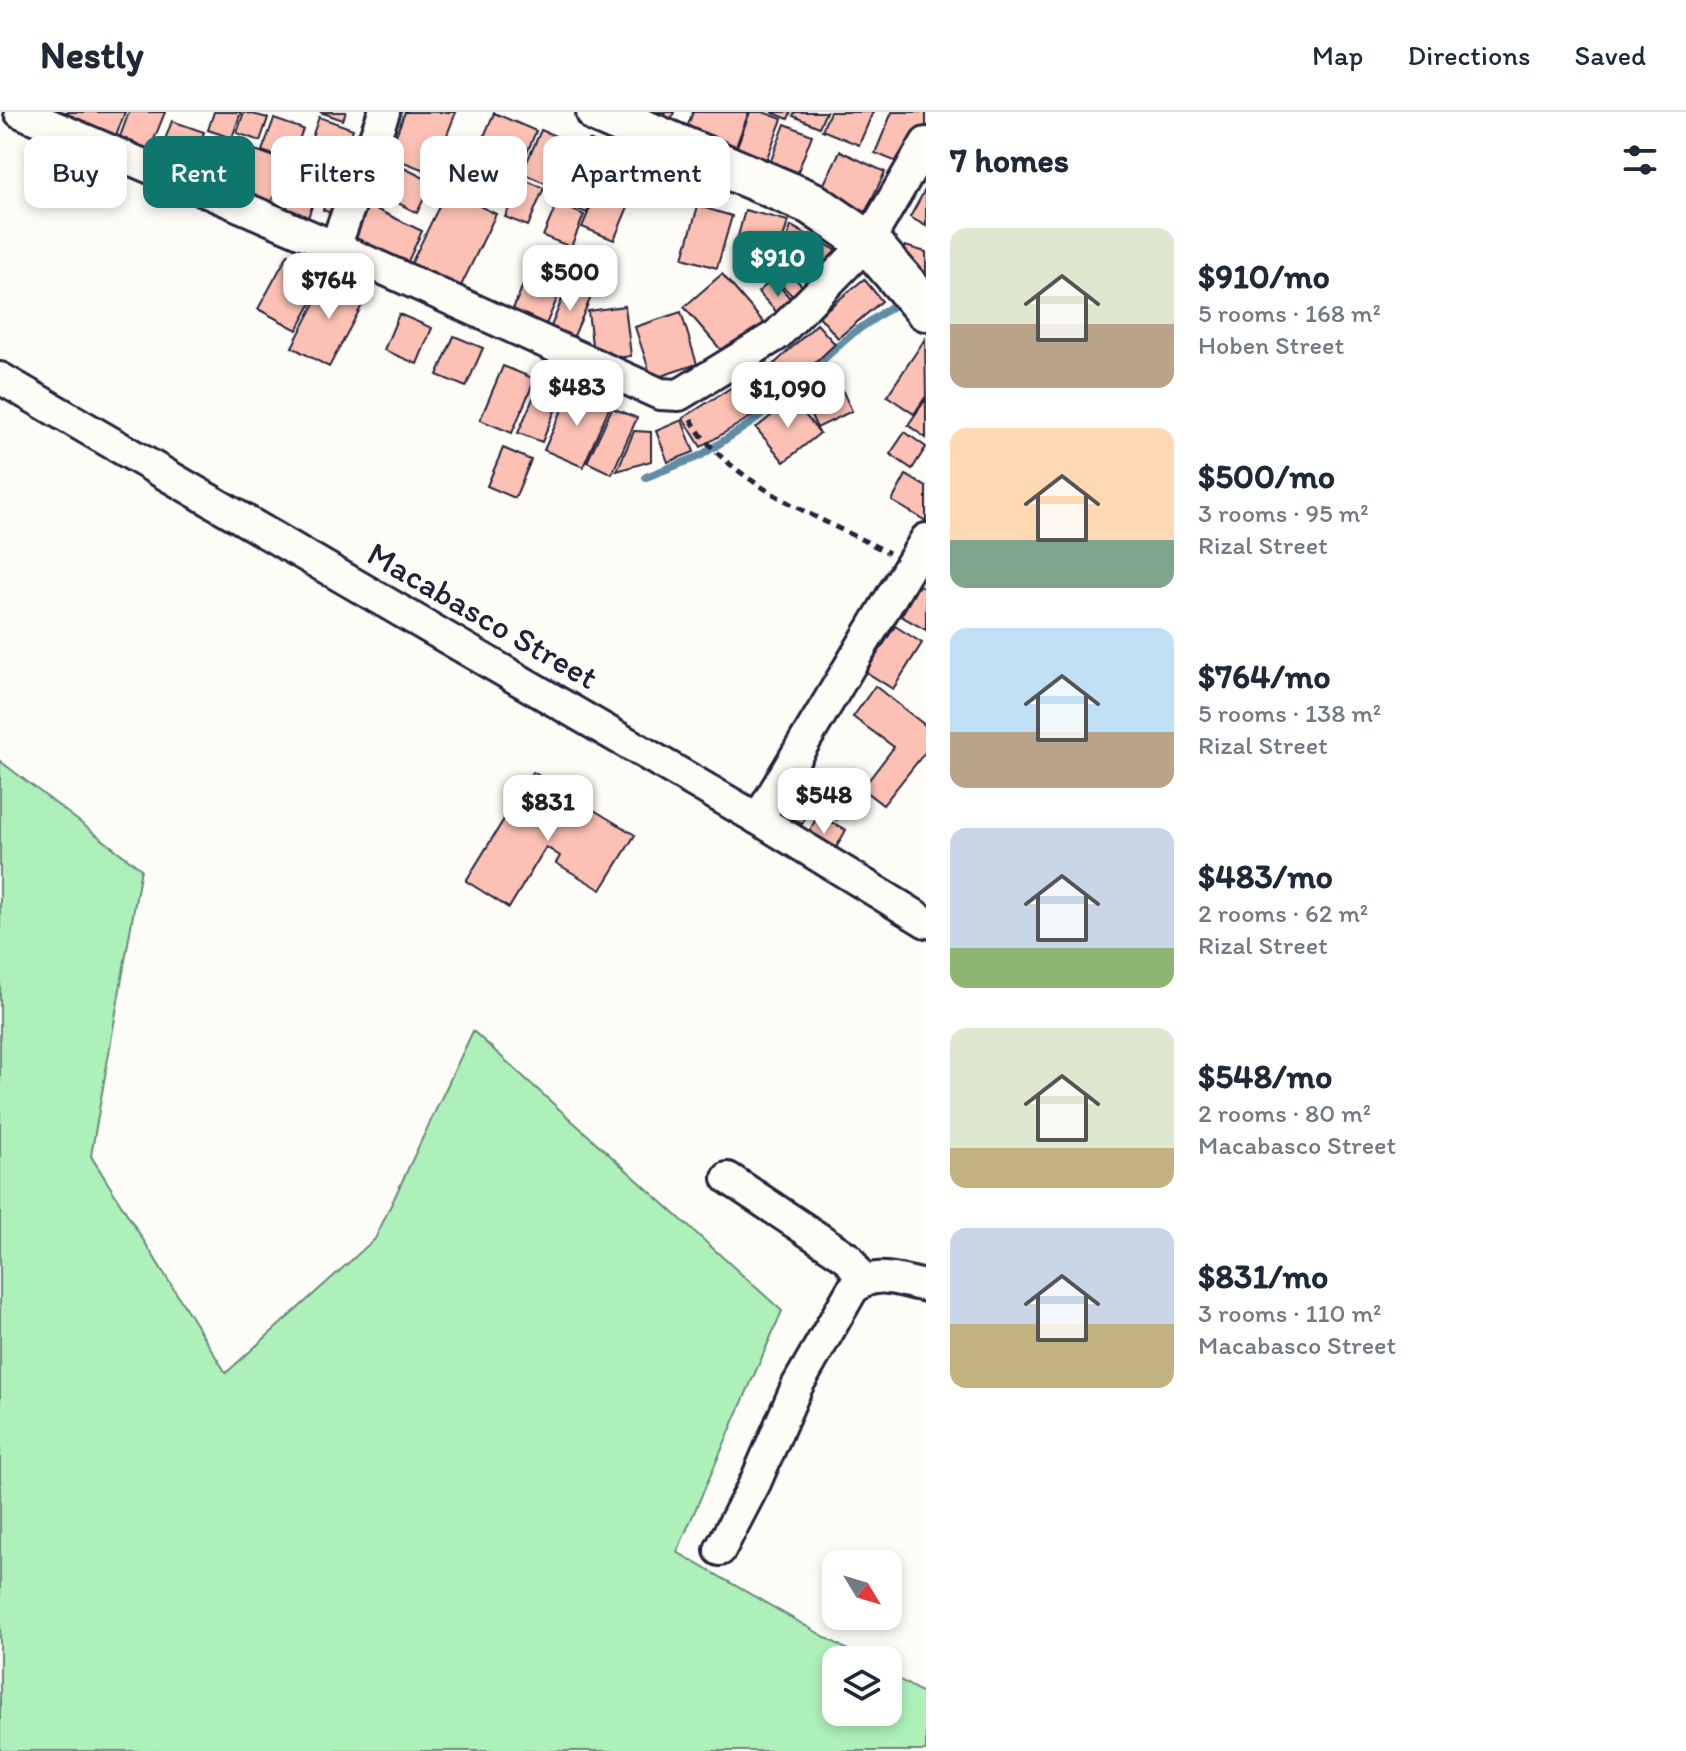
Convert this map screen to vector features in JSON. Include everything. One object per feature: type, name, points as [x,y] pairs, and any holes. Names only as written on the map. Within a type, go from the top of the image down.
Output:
[{"type":"main road","points":[[598,112],[811,203],[868,242],[926,309]]},
{"type":"street","points":[[20,112],[670,395],[777,335],[868,242],[926,143]]},
{"type":"street","points":[[335,247],[384,112]]},
{"type":"street","name":"Macabasco Street","points":[[0,378],[758,819],[926,922]]},
{"type":"street","points":[[758,819],[919,552]]},
{"type":"street","points":[[728,1178],[848,1258],[862,1279]]},
{"type":"street","points":[[720,1550],[755,1483],[797,1386],[852,1290],[862,1279],[872,1275],[926,1286]]},
{"type":"path","points":[[670,395],[700,436],[751,480],[919,552]]},
{"type":"green space","points":[[0,761],[141,869],[91,1156],[226,1373],[375,1239],[473,1031],[782,1311],[677,1552],[841,1646],[822,1646],[822,1726],[902,1726],[902,1681],[926,1695],[926,1751],[0,1751]]},
{"type":"building","points":[[60,112],[125,112],[116,136],[92,136],[56,122]]},
{"type":"building","points":[[129,112],[165,112],[155,136],[143,136],[143,155],[127,149],[127,136],[120,136]]},
{"type":"building","points":[[214,112],[241,112],[233,136],[208,130]]},
{"type":"building","points":[[244,112],[268,118],[260,141],[255,136],[237,133]]},
{"type":"building","points":[[320,112],[346,112],[343,120]]},
{"type":"building","points":[[405,112],[456,112],[447,136],[420,136],[420,168],[404,162],[404,136],[396,136]]},
{"type":"building","points":[[617,112],[674,112],[666,132]]},
{"type":"building","points":[[693,112],[749,112],[732,156],[730,136],[684,136]]},
{"type":"building","points":[[750,112],[763,112],[782,119],[763,168],[733,157]]},
{"type":"building","points":[[771,112],[791,112],[788,119]]},
{"type":"building","points":[[795,112],[826,112],[819,127],[793,116]]},
{"type":"building","points":[[830,112],[873,112],[859,145],[822,130]]},
{"type":"building","points":[[892,112],[926,112],[926,127],[909,167],[875,153]]},
{"type":"building","points":[[494,113],[536,131],[527,153],[527,136],[484,136]]},
{"type":"building","points":[[319,117],[353,129],[350,136],[312,136]]},
{"type":"building","points":[[274,119],[303,129],[300,136],[271,136],[271,154],[262,151]]},
{"type":"building","points":[[172,121],[204,132],[203,136],[166,136]]},
{"type":"building","points":[[785,124],[812,135],[792,187],[765,176]]},
{"type":"building","points":[[541,130],[555,136],[543,136],[543,182],[527,175],[527,162]]},
{"type":"building","points":[[255,150],[271,156],[271,204],[268,212],[255,208]]},
{"type":"building","points":[[840,151],[885,172],[861,221],[816,200]]},
{"type":"building","points":[[404,168],[420,176],[420,207],[417,213],[404,206]]},
{"type":"building","points":[[527,181],[543,188],[528,226],[505,217],[509,208],[527,208]]},
{"type":"building","points":[[926,188],[926,226],[910,217]]},
{"type":"building","points":[[287,208],[311,208],[306,223],[284,215]]},
{"type":"building","points":[[324,208],[348,208],[344,218]]},
{"type":"building","points":[[358,208],[374,208],[422,231],[403,272],[341,242]]},
{"type":"building","points":[[438,208],[484,208],[496,214],[458,292],[409,268]]},
{"type":"building","points":[[555,208],[568,208],[584,215],[571,247],[543,236]]},
{"type":"building","points":[[590,208],[628,208],[614,240],[582,227]]},
{"type":"building","points":[[697,208],[732,216],[717,268],[683,258]]},
{"type":"building","points":[[745,210],[788,221],[775,267],[733,255]]},
{"type":"building","points":[[791,226],[821,242],[799,275],[780,262]]},
{"type":"building","points":[[824,243],[840,253],[819,285],[803,274]]},
{"type":"building","points":[[905,246],[926,252],[926,279],[898,271]]},
{"type":"building","points":[[288,254],[327,275],[297,330],[258,309]]},
{"type":"building","points":[[535,256],[569,271],[541,336],[508,321]]},
{"type":"building","points":[[784,267],[811,295],[802,305],[774,278]]},
{"type":"building","points":[[722,274],[765,324],[727,357],[684,307]]},
{"type":"building","points":[[329,276],[367,296],[329,367],[292,347]]},
{"type":"building","points":[[773,279],[798,307],[784,320],[758,292]]},
{"type":"building","points":[[864,279],[882,301],[838,338],[819,316]]},
{"type":"building","points":[[570,280],[594,290],[570,345],[547,336]]},
{"type":"building","points":[[625,306],[631,356],[594,361],[588,311]]},
{"type":"building","points":[[681,312],[697,364],[652,379],[635,327]]},
{"type":"building","points":[[399,314],[432,328],[417,364],[384,350]]},
{"type":"building","points":[[817,324],[835,344],[791,386],[772,366]]},
{"type":"building","points":[[454,336],[483,348],[466,387],[437,375]]},
{"type":"building","points":[[925,339],[926,396],[914,414],[887,396]]},
{"type":"building","points":[[767,364],[787,391],[759,412],[739,386]]},
{"type":"building","points":[[503,366],[535,379],[512,433],[480,420]]},
{"type":"building","points":[[836,377],[852,411],[817,428],[801,394]]},
{"type":"building","points":[[541,380],[564,389],[542,442],[518,433]]},
{"type":"building","points":[[734,386],[752,416],[701,447],[683,418]]},
{"type":"building","points":[[572,388],[610,406],[583,467],[544,450]]},
{"type":"building","points":[[792,399],[820,433],[784,462],[756,428]]},
{"type":"building","points":[[926,399],[926,438],[908,425]]},
{"type":"building","points":[[612,408],[637,418],[612,474],[587,462]]},
{"type":"building","points":[[682,420],[694,452],[668,462],[656,431]]},
{"type":"building","points":[[634,431],[651,432],[651,461],[617,471]]},
{"type":"building","points":[[905,432],[926,447],[912,469],[890,454]]},
{"type":"building","points":[[503,448],[531,460],[515,498],[487,486]]},
{"type":"building","points":[[906,475],[926,487],[926,521],[892,501]]},
{"type":"building","points":[[919,585],[926,589],[926,630],[901,616]]},
{"type":"building","points":[[895,626],[922,643],[893,689],[866,672]]},
{"type":"building","points":[[875,686],[926,726],[926,751],[883,805],[862,789],[894,747],[853,717]]},
{"type":"building","points":[[533,772],[575,797],[563,816],[578,825],[589,807],[635,835],[601,890],[556,863],[560,856],[546,847],[509,908],[466,881]]},
{"type":"building","points":[[801,777],[822,790],[802,824],[781,811]]},
{"type":"building","points":[[836,777],[856,789],[837,820],[817,808]]},
{"type":"building","points":[[818,815],[846,830],[831,857],[803,843]]},
{"type":"waterway","points":[[646,477],[700,456],[751,423],[853,333],[897,303]]}]
